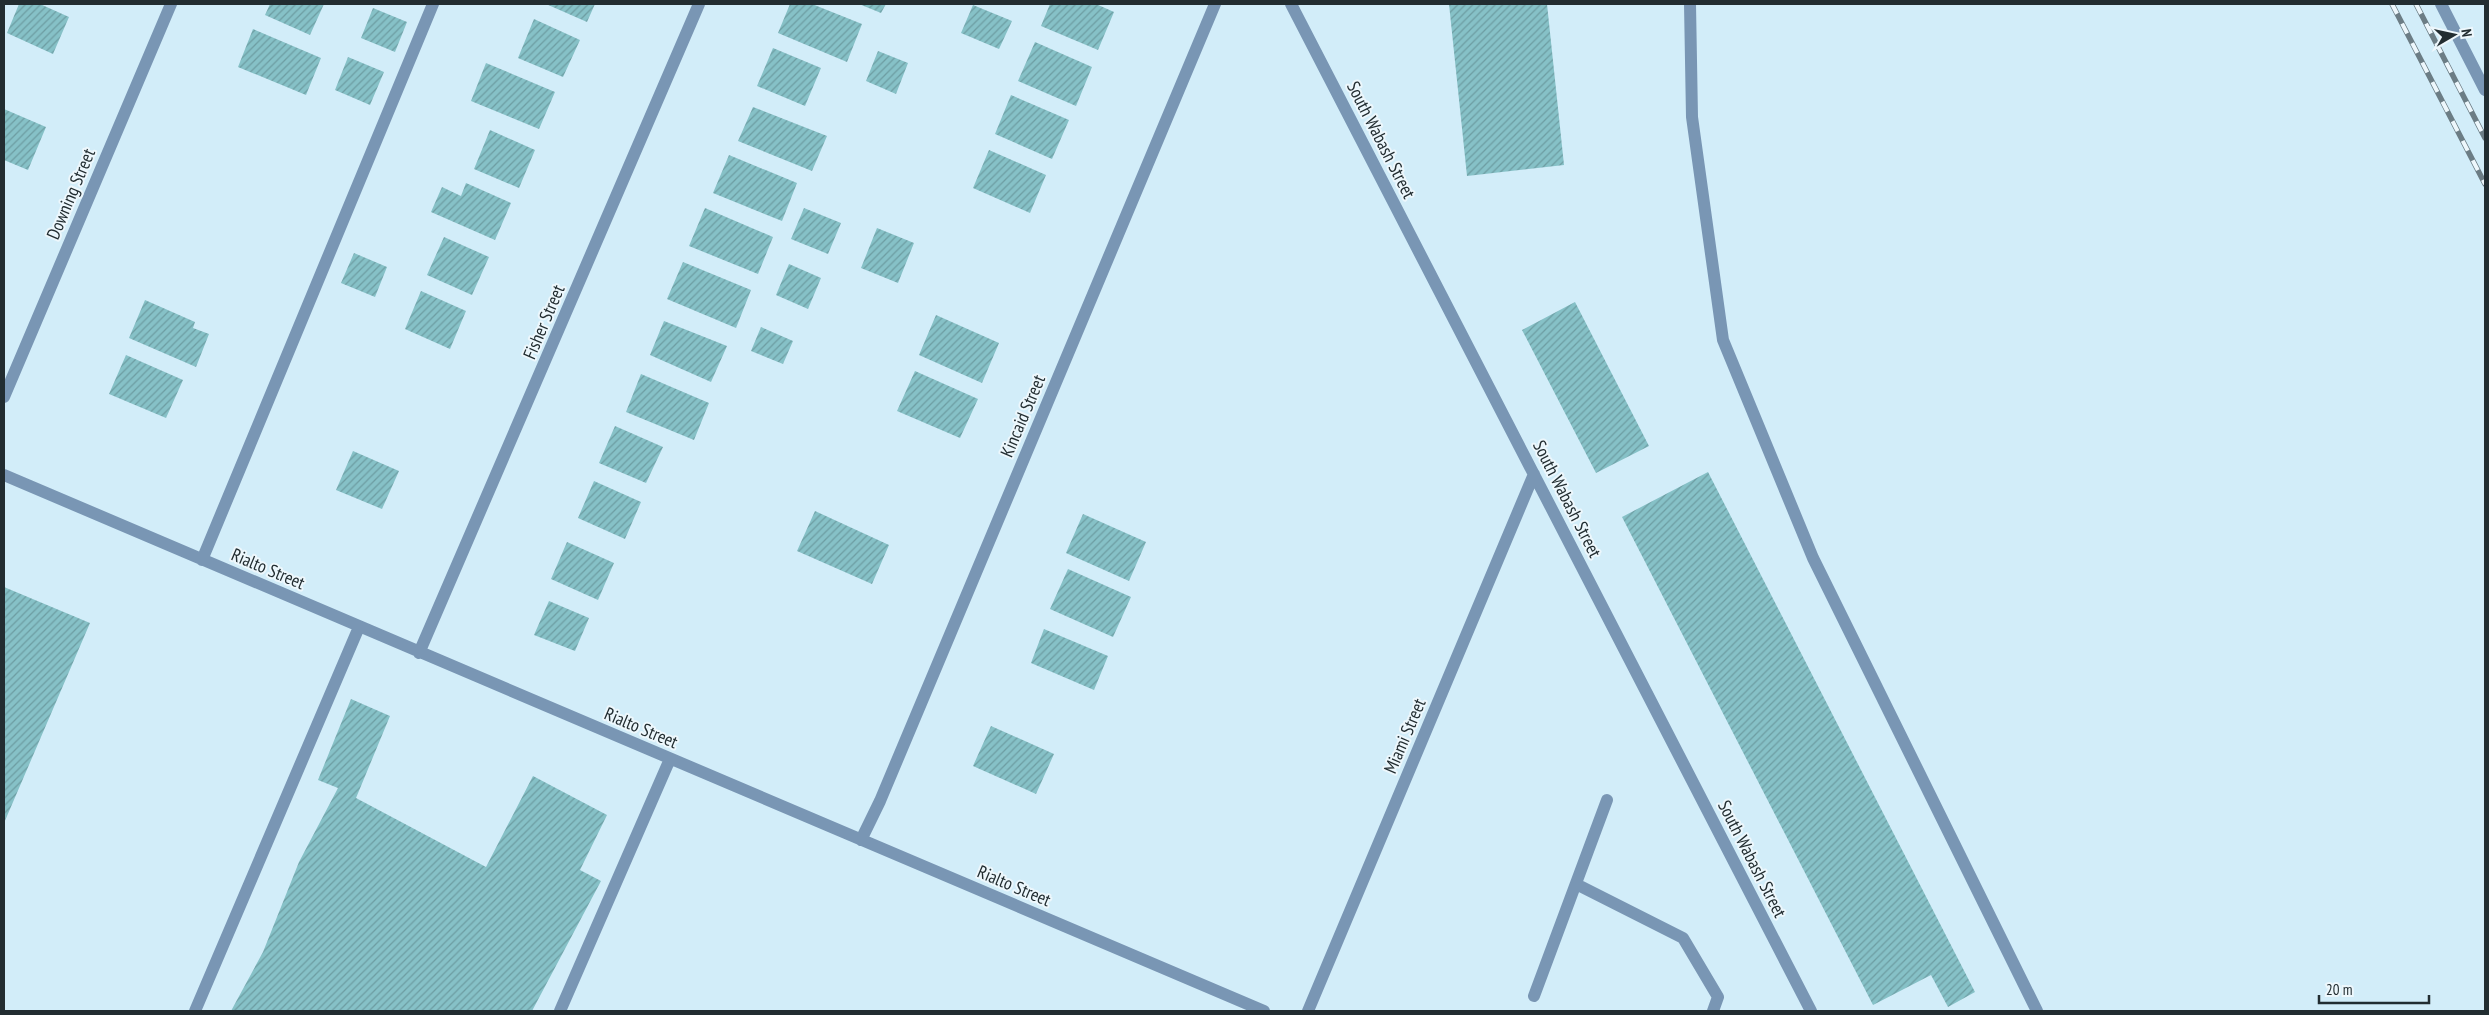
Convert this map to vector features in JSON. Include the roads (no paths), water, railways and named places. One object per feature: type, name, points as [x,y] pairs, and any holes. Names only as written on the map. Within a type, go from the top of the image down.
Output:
[{"type":"street","name":"Downing Street","points":[[4,397],[171,4]]},
{"type":"street","points":[[202,560],[433,4]]},
{"type":"street","name":"Fisher Street","points":[[419,653],[699,4]]},
{"type":"street","name":"Kincaid Street","points":[[860,840],[884,792],[1215,4]]},
{"type":"street","name":"South Wabash Street","points":[[1291,4],[1811,1011]]},
{"type":"street","points":[[1690,4],[1692,117],[1723,340],[1813,558],[2036,1011]]},
{"type":"street","points":[[2441,4],[2485,90]]},
{"type":"street","name":"Miami Street","points":[[1308,1011],[1534,474]]},
{"type":"street","name":"Rialto Street","points":[[4,475],[1264,1011]]},
{"type":"street","points":[[195,1011],[359,626]]},
{"type":"street","points":[[560,1011],[670,759]]},
{"type":"street","points":[[1534,996],[1607,800]]},
{"type":"street","points":[[1576,884],[1683,938],[1718,997],[1713,1011]]},
{"type":"railway","points":[[2392,4],[2485,184]]},
{"type":"railway","points":[[2416,4],[2485,138]]}]
